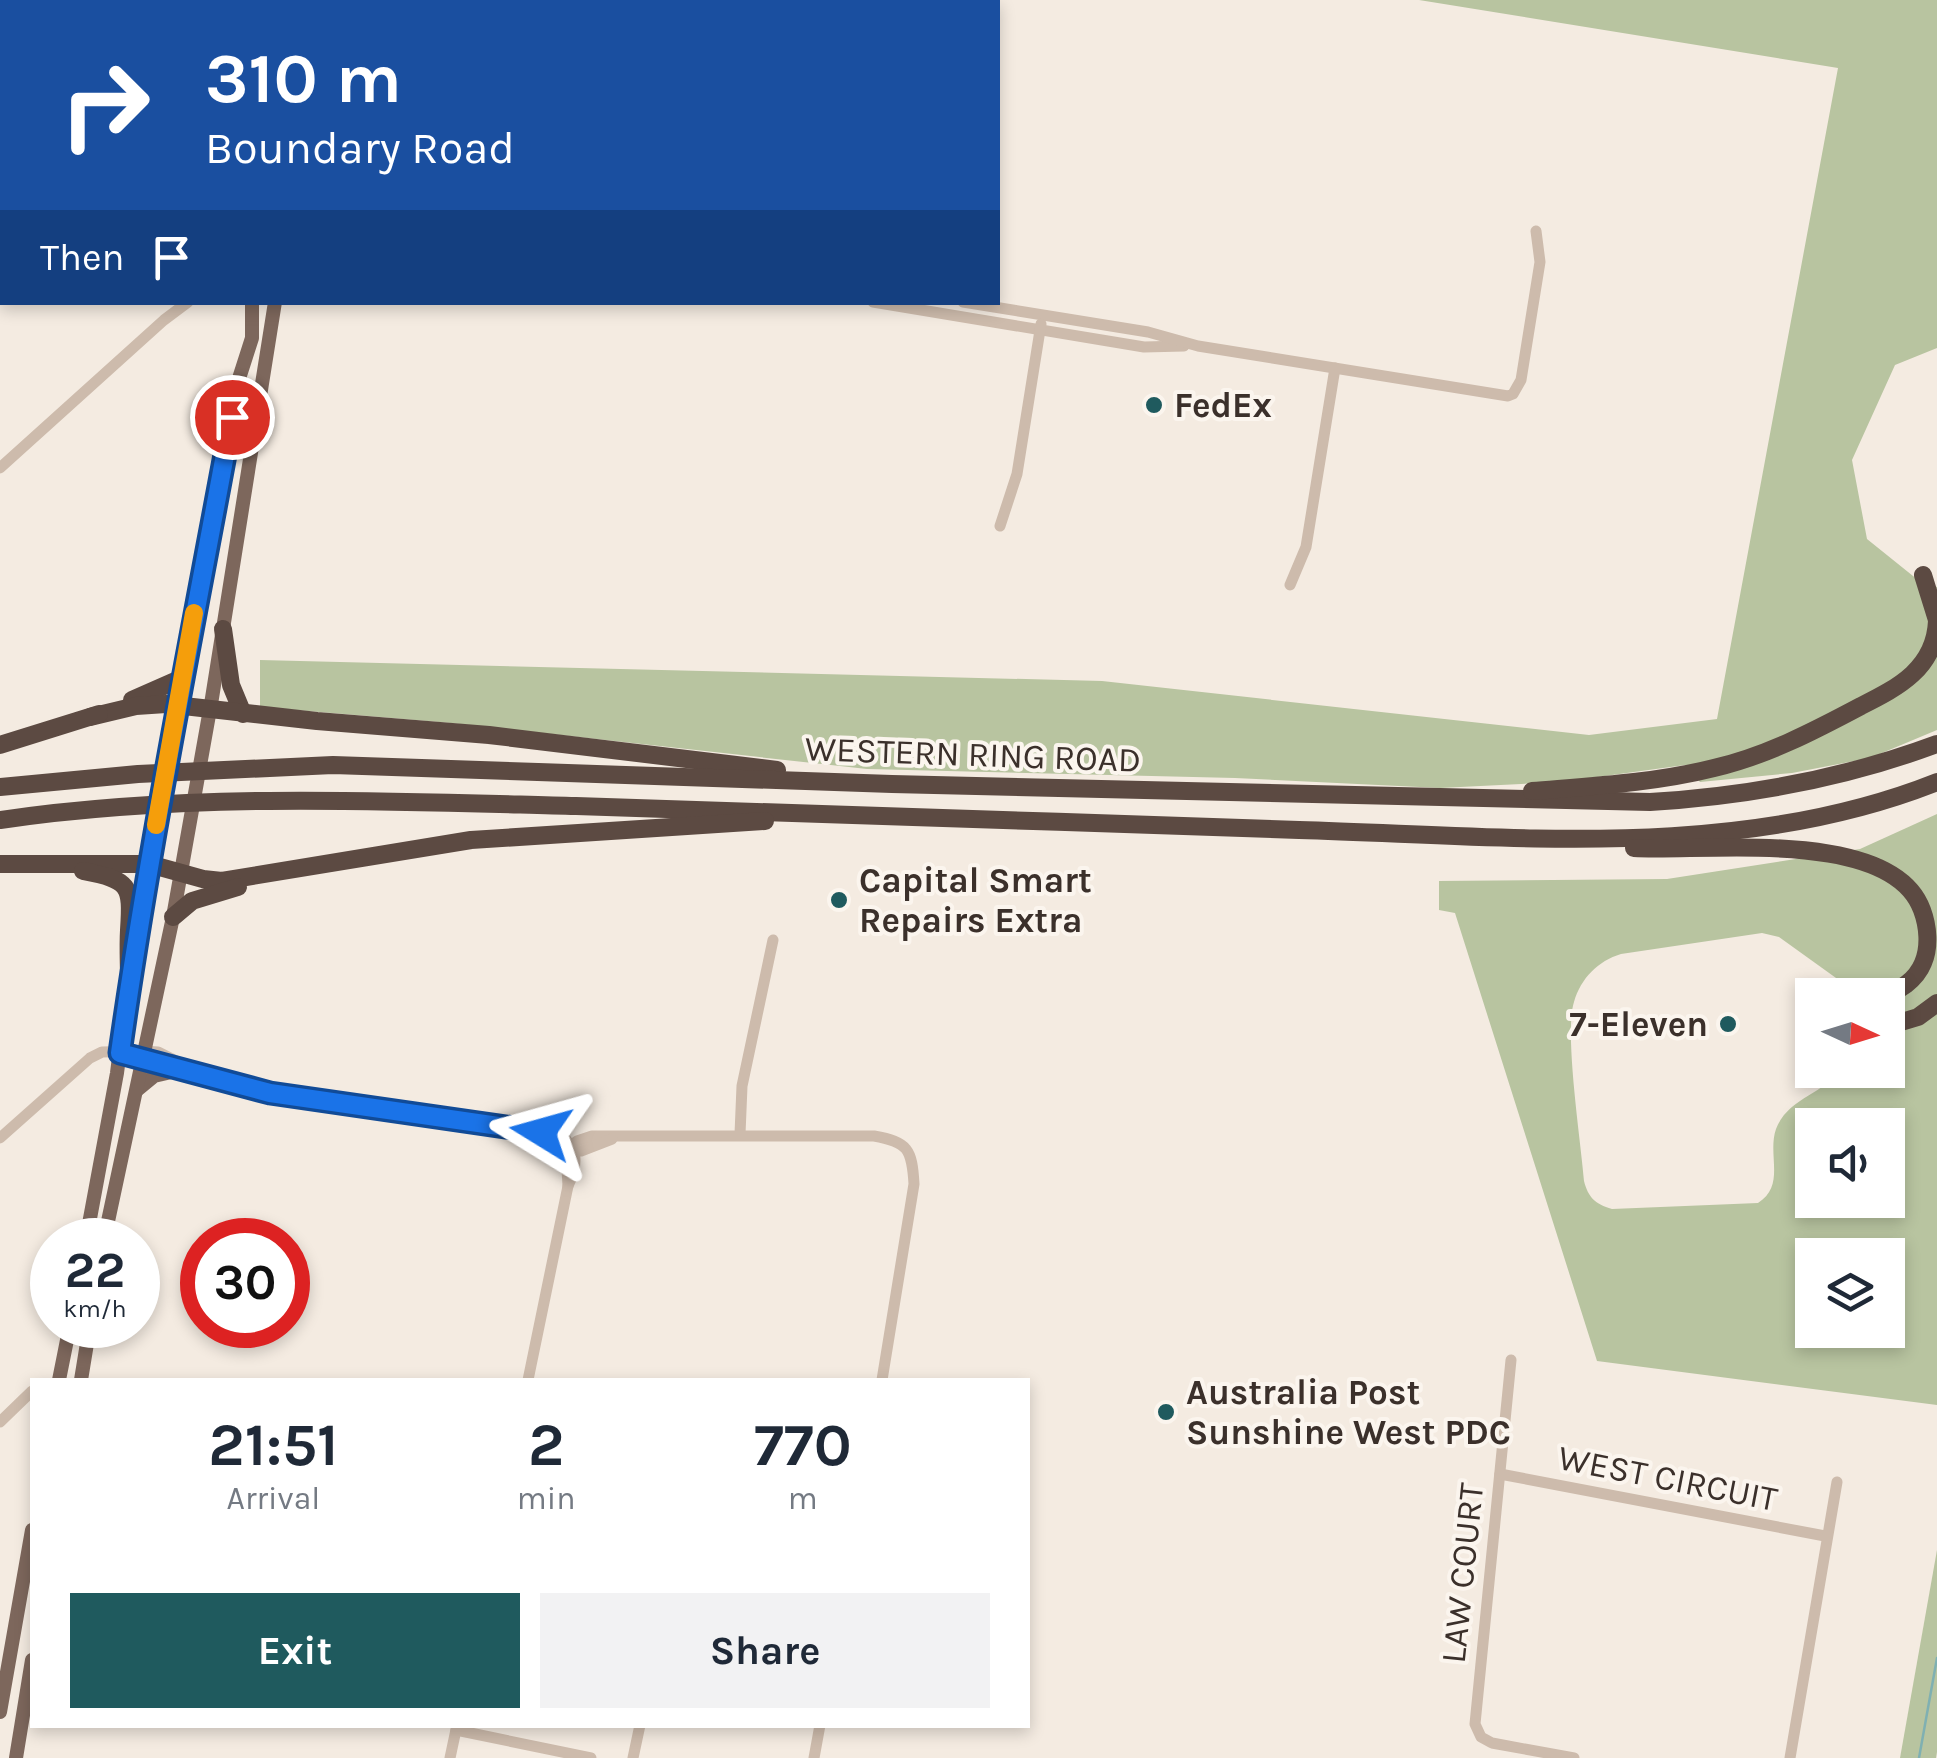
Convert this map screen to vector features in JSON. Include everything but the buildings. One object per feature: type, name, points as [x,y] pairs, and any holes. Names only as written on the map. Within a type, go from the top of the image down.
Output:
[{"type":"highway","points":[[1432,798],[1632,782],[1715,768],[1754,756],[1831,722],[1902,685],[1927,659],[1937,620],[1923,575]]},
{"type":"highway","points":[[223,629],[231,685],[243,714]]},
{"type":"highway","points":[[90,717],[182,678]]},
{"type":"highway","points":[[0,745],[90,717],[145,705],[176,706],[490,735],[892,784]]},
{"type":"highway","name":"WESTERN RING ROAD","points":[[0,787],[138,774],[333,765],[1602,802],[1706,799],[1804,785],[1937,744]]},
{"type":"highway","name":"WESTERN RING ROAD","points":[[0,820],[232,802],[397,801],[1592,838],[1690,836],[1813,818],[1937,782]]},
{"type":"highway","points":[[0,864],[150,864],[203,879],[222,880],[488,838],[713,826],[830,814]]},
{"type":"highway","points":[[1384,832],[1673,850],[1797,849],[1877,866],[1894,874],[1917,897],[1927,932],[1923,964],[1905,984]]},
{"type":"highway","points":[[173,917],[201,898],[350,860]]},
{"type":"highway","points":[[53,865],[96,873],[126,888],[132,906],[129,980]]},
{"type":"highway","points":[[1905,1021],[1937,1003]]},
{"type":"main road","points":[[242,305],[252,338]]},
{"type":"main road","points":[[90,1218],[176,706],[236,391],[252,338],[252,305]]},
{"type":"main road","points":[[108,1218],[173,917],[275,305]]},
{"type":"main road","points":[[134,1093],[154,1076],[180,1070]]},
{"type":"main road","points":[[57,1377],[64,1348]]},
{"type":"main road","points":[[81,1378],[86,1348]]},
{"type":"main road","points":[[0,1712],[30,1541]]},
{"type":"main road","points":[[16,1758],[30,1672]]},
{"type":"street","points":[[982,305],[1148,332],[1198,346],[1499,395],[1514,394],[1521,380],[1540,262],[1536,231]]},
{"type":"street","points":[[0,468],[184,305]]},
{"type":"street","points":[[891,305],[1144,346],[1198,346]]},
{"type":"street","points":[[1000,526],[1017,474],[1042,315]]},
{"type":"street","points":[[1290,586],[1306,548],[1335,368]]},
{"type":"street","points":[[740,1134],[742,1086],[773,940]]},
{"type":"street","points":[[0,1138],[90,1058],[102,1052],[142,1056],[180,1070],[287,1096],[546,1132],[570,1150]]},
{"type":"street","points":[[142,1056],[158,1052],[198,1072]]},
{"type":"street","points":[[570,1150],[592,1136],[740,1134],[874,1136],[897,1140],[913,1161],[912,1203],[882,1378]]},
{"type":"street","points":[[528,1378],[568,1186],[570,1150]]},
{"type":"street","name":"LAW COURT","points":[[1511,1360],[1475,1706],[1478,1733],[1492,1743],[1574,1758]]},
{"type":"street","points":[[0,1422],[30,1393]]},
{"type":"street","points":[[0,1422],[30,1401]]},
{"type":"street","name":"WEST CIRCUIT","points":[[1500,1474],[1826,1536]]},
{"type":"street","points":[[1790,1758],[1837,1482]]},
{"type":"street","points":[[450,1758],[456,1728]]},
{"type":"street","points":[[460,1728],[591,1758]]},
{"type":"street","points":[[633,1758],[639,1728]]},
{"type":"street","points":[[814,1758],[819,1728]]},
{"type":"green space","points":[[1419,0],[1937,0],[1937,348],[1895,365],[1852,460],[1867,539],[1918,580],[1937,587],[1937,730],[1870,758],[1792,773],[1700,782],[1685,765],[1561,782],[1440,788],[1235,778],[867,769],[451,723],[260,707],[260,660],[1102,681],[1589,735],[1717,719],[1838,68]]},
{"type":"green space","points":[[1937,814],[1937,1405],[1597,1361],[1455,913],[1439,910],[1439,881],[1667,879],[1860,849]],"holes":[[[1762,933],[1779,937],[1836,978],[1905,978],[1905,1088],[1820,1088],[1797,1103],[1776,1129],[1774,1179],[1758,1203],[1612,1209],[1601,1205],[1590,1196],[1584,1181],[1574,1088],[1571,1017],[1581,985],[1598,966],[1621,954]]]},
{"type":"green space","points":[[1937,1550],[1936,1758],[1900,1758]]},
{"type":"waterway","points":[[1919,1758],[1937,1658]]},
{"type":"slow traffic","points":[[156,825],[194,613]]},
{"type":"place","name":"FedEx","points":[[1154,405]]},
{"type":"place","name":"Capital Smart Repairs Extra","points":[[839,900]]},
{"type":"place","name":"7-Eleven","points":[[1728,1024]]},
{"type":"place","name":"Australia Post Sunshine West PDC","points":[[1166,1412]]},
{"type":"route","points":[[232,417],[172,727],[120,1053],[270,1093],[541,1132]]}]
